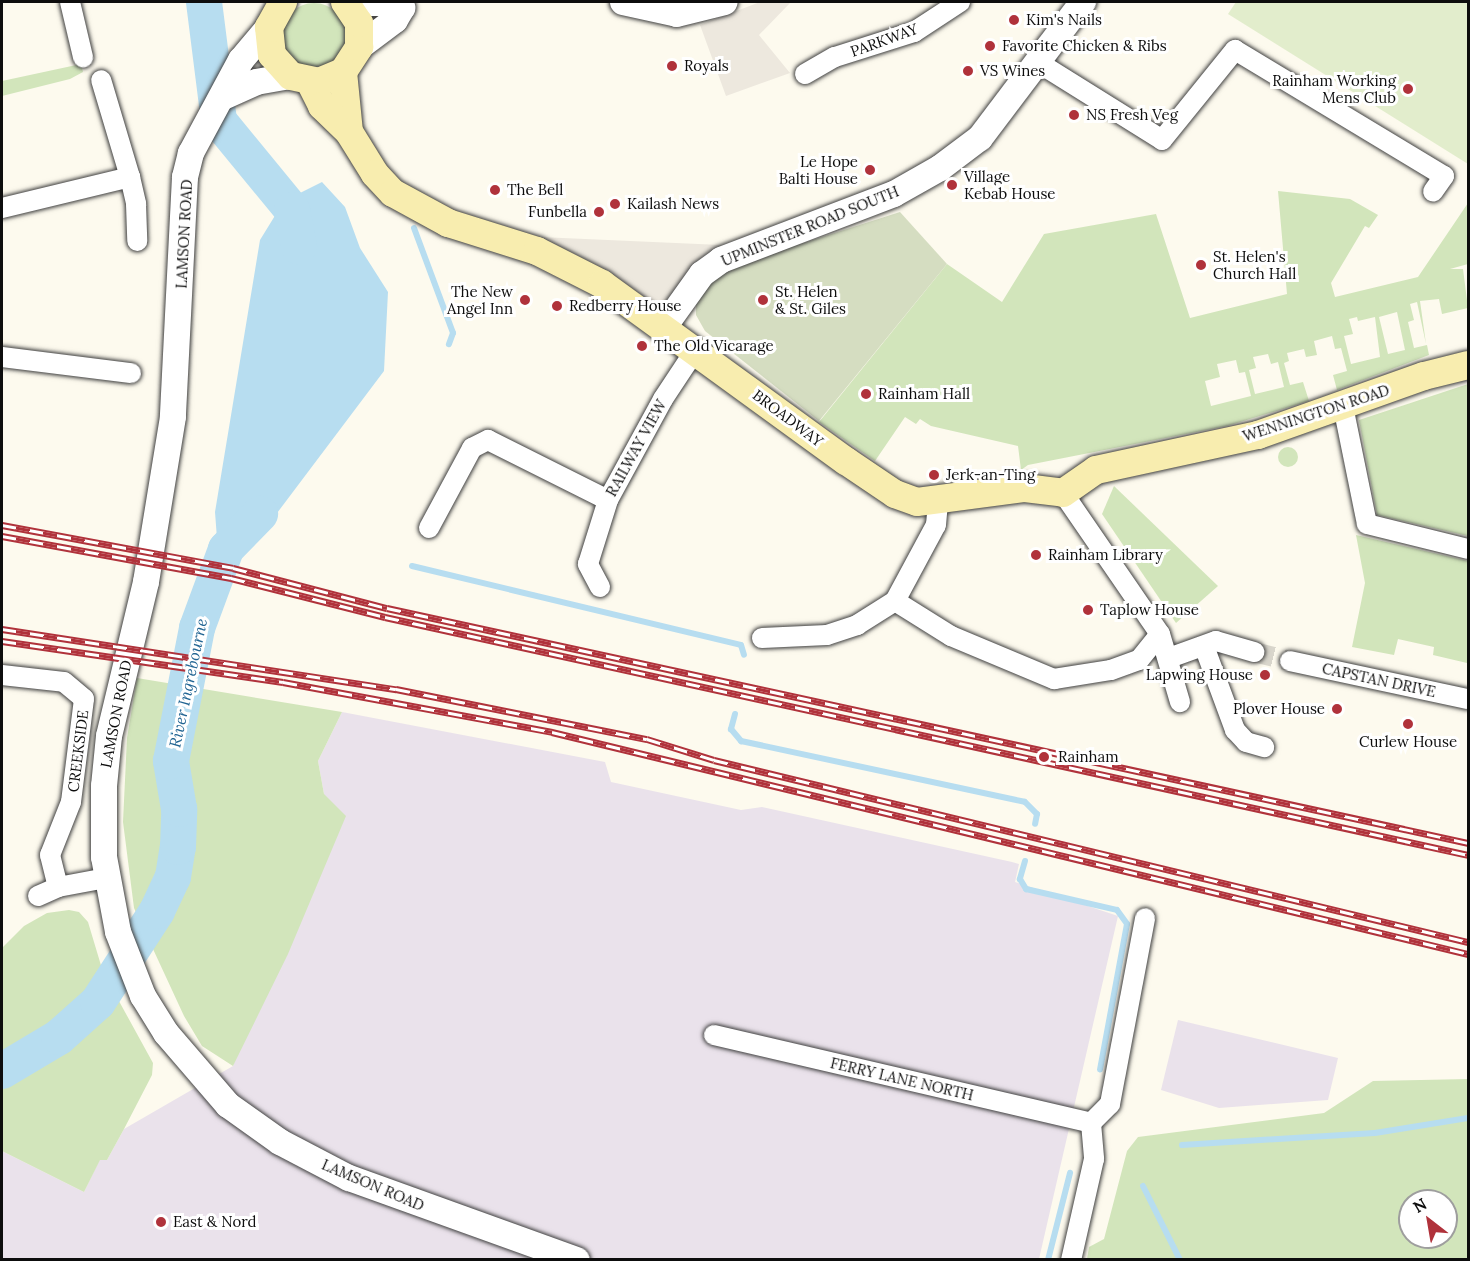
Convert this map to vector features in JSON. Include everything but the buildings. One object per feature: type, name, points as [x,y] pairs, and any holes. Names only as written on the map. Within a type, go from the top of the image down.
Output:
[{"type":"main road","points":[[300,79],[327,80],[343,72],[359,47],[359,24],[346,2]]},
{"type":"main road","points":[[279,8],[272,55],[300,79],[322,106],[349,132]]},
{"type":"main road","points":[[343,72],[349,132]]},
{"type":"main road","name":"BROADWAY","points":[[349,132],[375,174],[393,193],[448,224],[537,251],[602,284],[696,349],[895,494],[917,502],[938,502],[1025,488],[1063,493]]},
{"type":"main road","name":"WENNINGTON ROAD","points":[[1063,493],[1096,470],[1258,435],[1424,376],[1468,365]]},
{"type":"street","points":[[70,2],[83,57]]},
{"type":"street","points":[[346,2],[411,5]]},
{"type":"street","points":[[622,2],[664,6],[677,14],[725,2]]},
{"type":"street","name":"PARKWAY","points":[[805,74],[835,57],[914,32],[960,2]]},
{"type":"street","name":"UPMINSTER ROAD SOUTH","points":[[664,327],[702,274],[721,260],[894,194],[940,168],[980,138],[1040,63],[1080,3]]},
{"type":"street","points":[[359,47],[411,5]]},
{"type":"street","name":"LAMSON ROAD","points":[[279,8],[241,60],[223,97],[196,143],[183,194],[173,417],[146,582],[109,736],[102,820],[106,878],[118,932],[143,996],[192,1066],[228,1105],[280,1142],[349,1178],[577,1260]]},
{"type":"street","points":[[1040,63],[1162,140],[1235,50],[1444,176],[1433,192]]},
{"type":"street","points":[[223,97],[256,82],[300,79]]},
{"type":"street","points":[[101,80],[130,177],[136,204],[137,241]]},
{"type":"street","points":[[2,208],[130,177]]},
{"type":"street","name":"RAILWAY VIEW","points":[[600,587],[588,564],[608,500],[696,349]]},
{"type":"street","points":[[2,357],[131,373]]},
{"type":"street","points":[[1343,406],[1367,524],[1468,549]]},
{"type":"street","points":[[429,528],[472,448],[488,440],[608,500]]},
{"type":"street","points":[[1063,493],[1160,634],[1169,658],[1180,702]]},
{"type":"street","points":[[762,638],[827,635],[857,625],[895,601],[936,525],[938,502]]},
{"type":"street","points":[[895,601],[951,636],[1053,679],[1111,670],[1139,660],[1160,634]]},
{"type":"street","points":[[1169,658],[1216,641],[1254,652]]},
{"type":"street","points":[[1204,646],[1235,730],[1246,742],[1264,747]]},
{"type":"street","name":"CAPSTAN DRIVE","points":[[1290,661],[1468,699]]},
{"type":"street","name":"CREEKSIDE","points":[[2,675],[64,682],[84,699],[71,802],[50,855],[58,887]]},
{"type":"street","points":[[38,896],[58,887],[106,878]]},
{"type":"street","points":[[1071,1260],[1094,1159],[1091,1123],[1110,1104],[1145,918]]},
{"type":"street","name":"FERRY LANE NORTH","points":[[714,1035],[1091,1123]]},
{"type":"shaded area","points":[[760,2],[791,2],[759,35],[790,73],[726,96],[700,25]]},
{"type":"shaded area","points":[[540,237],[721,245],[665,306],[658,306],[604,270]]},
{"type":"shaded area","points":[[342,712],[605,762],[611,782],[741,810],[762,807],[1012,862],[1019,864],[1015,882],[1118,916],[1039,1259],[2,1259],[2,1151],[84,1192],[100,1159],[107,1160],[124,1129],[233,1066],[324,794],[318,761]]},
{"type":"shaded area","points":[[1178,1020],[1338,1058],[1328,1100],[1219,1108],[1161,1090]]},
{"type":"green space","name":"Rainham Working Mens Club","points":[[1236,2],[1468,2],[1468,164],[1228,14]]},
{"type":"green space","points":[[314,3],[326,5],[337,12],[344,23],[346,35],[344,47],[337,58],[326,65],[314,67],[302,65],[291,58],[284,47],[282,35],[284,23],[291,12],[302,5]]},
{"type":"green space","points":[[81,64],[83,72],[70,79],[2,96],[2,81]]},
{"type":"green space","points":[[1278,191],[1350,199],[1378,215],[1369,228],[1365,226],[1331,283],[1335,297],[1418,277],[1468,203],[1468,264],[1450,269],[1463,269],[1468,308],[1442,314],[1439,299],[1420,301],[1426,344],[1417,302],[1410,304],[1414,320],[1408,322],[1414,348],[1427,345],[1429,355],[1337,390],[1333,375],[1347,371],[1341,348],[1335,349],[1332,336],[1314,341],[1317,355],[1306,357],[1304,349],[1287,353],[1289,361],[1284,363],[1290,385],[1303,382],[1309,401],[1227,426],[1028,465],[1021,470],[1018,446],[931,426],[920,419],[916,424],[905,417],[875,461],[819,422],[947,264],[1002,302],[1044,234],[1156,214],[1190,318],[1287,294]],"holes":[[[1397,312],[1405,350],[1388,354],[1379,317]],[[1357,317],[1358,321],[1375,317],[1380,357],[1351,364],[1344,336],[1353,334],[1349,319]],[[1268,354],[1271,364],[1278,362],[1284,387],[1255,394],[1249,370],[1256,368],[1253,357]],[[1236,360],[1239,373],[1245,372],[1251,396],[1211,406],[1205,381],[1220,377],[1217,364]]]},
{"type":"green space","points":[[900,212],[947,264],[819,421],[705,331],[696,315],[696,296],[719,270]]},
{"type":"green space","points":[[1468,384],[1468,536],[1377,515],[1359,420]]},
{"type":"green space","points":[[1288,447],[1295,450],[1298,457],[1295,464],[1288,467],[1281,464],[1278,457],[1281,450]]},
{"type":"green space","points":[[1114,486],[1218,586],[1176,623],[1102,514]]},
{"type":"green space","points":[[1356,535],[1468,561],[1467,663],[1433,655],[1434,647],[1398,639],[1394,655],[1352,647],[1365,583]]},
{"type":"green space","points":[[137,678],[342,712],[318,761],[324,794],[346,816],[288,954],[233,1066],[202,1046],[184,1016],[134,908],[123,822],[127,738]]},
{"type":"green space","points":[[69,910],[79,912],[88,922],[103,972],[153,1063],[152,1075],[124,1129],[107,1160],[100,1160],[84,1192],[2,1151],[2,948],[24,926],[47,913]]},
{"type":"green space","points":[[1468,1079],[1468,1259],[1087,1259],[1089,1247],[1104,1239],[1127,1151],[1138,1137],[1324,1113],[1373,1081]]},
{"type":"water","points":[[322,182],[345,207],[360,248],[388,292],[384,371],[256,541],[218,552],[215,512],[260,240],[284,201]]},
{"type":"waterway","name":"River Ingrebourne","points":[[204,2],[219,121],[292,210],[299,246]]},
{"type":"waterway","points":[[414,228],[453,333],[449,344]]},
{"type":"waterway","name":"River Ingrebourne","points":[[2,1071],[59,1037],[98,1002],[157,911],[173,877],[178,847],[179,809],[171,761],[197,628],[226,549],[260,514]]},
{"type":"waterway","points":[[412,566],[741,645],[744,655]]},
{"type":"waterway","points":[[735,714],[731,729],[741,741],[1025,802],[1037,814],[1035,824]]},
{"type":"waterway","points":[[1025,861],[1020,879],[1026,889],[1117,910],[1127,924],[1100,1070]]},
{"type":"waterway","points":[[1182,1145],[1375,1133],[1468,1118]]},
{"type":"waterway","points":[[1048,1260],[1070,1173]]},
{"type":"waterway","points":[[1143,1186],[1180,1260]]},
{"type":"tunnel","points":[[1254,652],[1290,661]]},
{"type":"railway","points":[[2,525],[233,568],[387,608],[1468,843]]},
{"type":"railway","points":[[2,536],[231,578],[385,617],[1468,855]]},
{"type":"railway","points":[[2,629],[396,689],[647,739],[714,760],[1468,942]]},
{"type":"railway","points":[[2,641],[283,682],[552,732],[1468,954]]},
{"type":"place","name":"Kim's Nails","points":[[1014,20]]},
{"type":"place","name":"Favorite Chicken & Ribs","points":[[990,46]]},
{"type":"place","name":"Royals","points":[[672,66]]},
{"type":"place","name":"VS Wines","points":[[968,71]]},
{"type":"place","name":"Rainham Working Mens Club","points":[[1408,89]]},
{"type":"place","name":"NS Fresh Veg","points":[[1074,115]]},
{"type":"place","name":"Le Hope Balti House","points":[[870,170]]},
{"type":"place","name":"Village Kebab House","points":[[952,185]]},
{"type":"place","name":"The Bell","points":[[495,190]]},
{"type":"place","name":"Kailash News","points":[[615,204]]},
{"type":"place","name":"Funbella","points":[[599,212]]},
{"type":"place","name":"St. Helen's Church Hall","points":[[1201,265]]},
{"type":"place","name":"The New Angel Inn","points":[[525,300]]},
{"type":"place","name":"St. Helen & St. Giles","points":[[763,300]]},
{"type":"place","name":"Redberry House","points":[[557,306]]},
{"type":"place","name":"The Old Vicarage","points":[[642,346]]},
{"type":"place","name":"Rainham Hall","points":[[866,394]]},
{"type":"place","name":"Jerk-an-Ting","points":[[934,475]]},
{"type":"place","name":"Rainham Library","points":[[1036,555]]},
{"type":"place","name":"Taplow House","points":[[1088,610]]},
{"type":"place","name":"Lapwing House","points":[[1265,675]]},
{"type":"place","name":"Plover House","points":[[1337,709]]},
{"type":"place","name":"Curlew House","points":[[1408,724]]},
{"type":"place","name":"Rainham","points":[[1044,757]]},
{"type":"place","name":"East & Nord","points":[[161,1222]]}]
